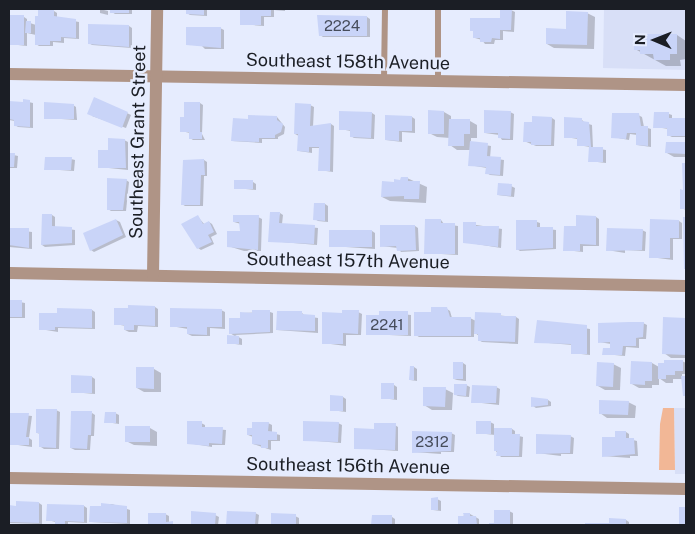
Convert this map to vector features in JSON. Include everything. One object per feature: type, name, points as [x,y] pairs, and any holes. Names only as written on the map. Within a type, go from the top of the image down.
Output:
[{"type":"street","name":"Southeast Grant Street","points":[[153,275],[157,9]]},
{"type":"street","name":"Southeast 158th Avenue","points":[[9,74],[686,85]]},
{"type":"street","name":"Southeast 157th Avenue","points":[[9,273],[686,286]]},
{"type":"street","name":"Southeast 156th Avenue","points":[[9,478],[686,489]]},
{"type":"lane","points":[[384,80],[385,9]]},
{"type":"lane","points":[[438,9],[438,81]]},
{"type":"shaded area","points":[[604,9],[686,9],[686,70],[603,68]]},
{"type":"shaded area","points":[[663,408],[674,408],[675,470],[659,470],[660,424]]},
{"type":"shaded area","points":[[674,408],[686,408],[686,474],[675,474]]},
{"type":"building","points":[[110,9],[129,9],[129,13],[110,13]]},
{"type":"building","points":[[186,9],[204,9],[204,15],[186,14]]},
{"type":"building","points":[[240,9],[271,9],[271,16],[261,16],[261,25],[240,25]]},
{"type":"building","points":[[500,9],[512,9],[511,30],[500,30],[500,39],[492,38],[491,42],[480,42],[480,38],[473,38],[473,31],[470,31],[470,18],[500,18]]},
{"type":"building","points":[[38,10],[54,10],[54,16],[76,19],[76,38],[61,37],[61,41],[50,41],[50,45],[35,45],[35,16],[38,16]]},
{"type":"building","points":[[566,11],[588,12],[587,45],[546,44],[546,28],[566,29]]},
{"type":"building","points":[[9,15],[24,15],[24,45],[9,45]]},
{"type":"building","points":[[317,15],[367,16],[367,36],[319,36]]},
{"type":"building","points":[[26,21],[31,21],[31,33],[25,33]]},
{"type":"building","points":[[88,24],[129,25],[129,47],[88,44]]},
{"type":"building","points":[[186,27],[221,27],[221,48],[186,45]]},
{"type":"building","points":[[641,34],[677,34],[677,54],[670,54],[670,60],[654,60],[653,54],[640,54],[640,50],[634,50],[634,36],[641,36]]},
{"type":"building","points":[[94,97],[128,112],[122,128],[87,114]]},
{"type":"building","points":[[23,99],[30,100],[30,127],[14,126],[14,120],[9,119],[9,101],[23,102]]},
{"type":"building","points":[[44,102],[74,104],[74,119],[44,119]]},
{"type":"building","points":[[184,102],[200,102],[200,132],[202,132],[202,139],[189,139],[189,132],[180,132],[180,117],[184,117]]},
{"type":"building","points":[[295,103],[311,104],[310,126],[331,123],[330,171],[318,171],[319,147],[309,147],[309,152],[297,151],[298,134],[294,134]]},
{"type":"building","points":[[428,110],[444,111],[444,134],[428,134]]},
{"type":"building","points":[[484,110],[511,111],[510,139],[498,138],[498,133],[484,133]]},
{"type":"building","points":[[339,111],[372,112],[371,138],[350,137],[350,130],[339,130]]},
{"type":"building","points":[[654,112],[669,112],[669,118],[686,118],[686,136],[667,136],[667,128],[653,128]]},
{"type":"building","points":[[612,113],[639,113],[641,126],[648,126],[648,146],[636,145],[636,133],[627,133],[626,139],[611,138]]},
{"type":"building","points":[[248,115],[277,116],[277,120],[283,124],[281,132],[275,135],[275,138],[259,138],[259,142],[231,141],[233,118],[248,119]]},
{"type":"building","points":[[385,115],[412,116],[412,131],[399,131],[399,141],[385,140]]},
{"type":"building","points":[[532,116],[552,117],[551,145],[531,145],[531,142],[523,142],[524,122],[532,122]]},
{"type":"building","points":[[564,117],[582,118],[582,121],[589,122],[591,147],[603,147],[603,162],[588,162],[589,146],[577,146],[577,138],[564,138]]},
{"type":"building","points":[[449,119],[470,119],[470,134],[464,134],[464,146],[448,146]]},
{"type":"building","points":[[108,138],[125,139],[126,168],[98,168],[98,150],[108,150]]},
{"type":"building","points":[[470,141],[488,143],[487,156],[501,157],[500,175],[485,174],[486,167],[468,166]]},
{"type":"building","points":[[666,142],[686,142],[686,154],[665,153]]},
{"type":"building","points":[[9,153],[15,153],[14,167],[9,167]]},
{"type":"building","points":[[45,157],[72,157],[71,170],[44,170]]},
{"type":"building","points":[[204,159],[205,175],[201,175],[200,205],[181,205],[183,160]]},
{"type":"building","points":[[682,163],[686,163],[686,209],[680,209],[680,189],[683,190]]},
{"type":"building","points":[[401,177],[408,177],[408,181],[420,181],[419,199],[404,199],[404,196],[381,197],[382,181],[394,182],[394,179],[400,180]]},
{"type":"building","points":[[107,178],[127,179],[123,210],[107,210]]},
{"type":"building","points":[[234,180],[253,180],[253,189],[234,189]]},
{"type":"building","points":[[498,183],[512,184],[511,196],[497,195]]},
{"type":"building","points":[[314,203],[325,203],[325,221],[313,220]]},
{"type":"building","points":[[270,212],[280,212],[279,223],[315,225],[314,244],[268,242]]},
{"type":"building","points":[[42,214],[52,214],[52,226],[72,227],[72,243],[41,245]]},
{"type":"building","points":[[198,215],[203,224],[209,221],[214,232],[208,235],[212,242],[197,249],[181,224]]},
{"type":"building","points":[[233,215],[259,215],[258,250],[227,247],[227,231],[240,231],[239,222],[233,222]]},
{"type":"building","points":[[576,215],[596,216],[596,245],[580,244],[580,251],[563,251],[564,226],[576,226]]},
{"type":"building","points":[[683,217],[686,217],[686,269],[684,269]]},
{"type":"building","points":[[116,219],[123,235],[90,251],[83,233]]},
{"type":"building","points":[[425,219],[441,219],[441,223],[455,223],[455,254],[424,254]]},
{"type":"building","points":[[650,219],[679,220],[679,238],[670,238],[670,258],[649,258]]},
{"type":"building","points":[[516,220],[537,220],[537,227],[553,227],[553,248],[516,250]]},
{"type":"building","points":[[463,222],[476,222],[476,226],[499,226],[498,247],[463,243]]},
{"type":"building","points":[[380,225],[415,225],[416,250],[397,251],[396,246],[380,247]]},
{"type":"building","points":[[9,228],[29,228],[29,248],[9,245]]},
{"type":"building","points":[[607,228],[643,229],[642,250],[606,251]]},
{"type":"building","points":[[329,230],[372,230],[372,247],[329,247]]},
{"type":"building","points":[[9,300],[22,300],[22,317],[9,317]]},
{"type":"building","points":[[128,305],[155,306],[155,326],[134,325],[134,330],[124,330],[124,325],[114,325],[114,308],[128,308]]},
{"type":"building","points":[[431,307],[447,307],[450,317],[471,317],[471,336],[414,336],[414,312],[431,312]]},
{"type":"building","points":[[57,308],[92,309],[92,328],[55,327],[55,330],[39,330],[39,313],[57,313]]},
{"type":"building","points":[[170,308],[222,309],[222,327],[207,327],[207,335],[187,334],[187,327],[170,327]]},
{"type":"building","points":[[252,310],[270,310],[270,332],[229,334],[229,318],[240,318],[240,312],[252,313]]},
{"type":"building","points":[[342,310],[359,310],[358,334],[343,333],[343,344],[322,344],[322,312],[342,313]]},
{"type":"building","points":[[277,311],[302,311],[302,314],[315,315],[315,331],[276,330]]},
{"type":"building","points":[[379,311],[408,311],[408,335],[366,335],[366,315],[379,315]]},
{"type":"building","points":[[475,312],[501,313],[501,316],[516,316],[515,342],[478,341],[478,334],[474,334]]},
{"type":"building","points":[[663,317],[686,318],[685,355],[662,354]]},
{"type":"building","points":[[537,320],[587,325],[587,354],[571,354],[571,344],[534,343]]},
{"type":"building","points":[[644,322],[643,337],[636,338],[636,346],[623,346],[622,355],[602,355],[603,348],[610,348],[610,342],[598,343],[598,323]]},
{"type":"building","points":[[227,335],[239,336],[239,344],[227,344]]},
{"type":"building","points":[[664,360],[683,360],[683,371],[675,371],[675,375],[666,375],[666,379],[658,379],[658,363],[664,363]]},
{"type":"building","points":[[631,361],[652,362],[652,381],[645,381],[645,385],[630,384]]},
{"type":"building","points":[[453,362],[463,362],[463,379],[453,379]]},
{"type":"building","points":[[597,362],[614,363],[613,387],[596,386]]},
{"type":"building","points":[[410,366],[414,366],[414,380],[409,380]]},
{"type":"building","points":[[136,367],[154,367],[154,389],[136,388]]},
{"type":"building","points":[[71,375],[92,376],[92,393],[71,393]]},
{"type":"building","points":[[681,376],[686,376],[686,396],[683,396]]},
{"type":"building","points":[[381,383],[394,383],[394,399],[381,399]]},
{"type":"building","points":[[454,384],[467,384],[466,396],[454,395]]},
{"type":"building","points":[[472,385],[497,386],[496,403],[471,403]]},
{"type":"building","points":[[423,387],[446,387],[445,407],[423,406]]},
{"type":"building","points":[[330,395],[343,396],[343,411],[330,411]]},
{"type":"building","points":[[531,397],[548,399],[548,405],[531,407]]},
{"type":"building","points":[[599,400],[629,401],[628,415],[599,414]]},
{"type":"building","points":[[36,409],[57,409],[56,448],[39,447],[39,433],[36,433]]},
{"type":"building","points":[[71,411],[92,411],[91,435],[88,435],[87,449],[70,448]]},
{"type":"building","points":[[105,412],[116,412],[116,423],[104,423]]},
{"type":"building","points":[[10,413],[29,413],[26,437],[29,437],[29,445],[9,445]]},
{"type":"building","points":[[187,421],[202,421],[202,427],[223,427],[222,444],[209,443],[209,446],[187,444]]},
{"type":"building","points":[[303,421],[339,422],[338,442],[303,441]]},
{"type":"building","points":[[476,421],[491,421],[491,434],[476,434]]},
{"type":"building","points":[[252,422],[269,422],[268,431],[277,432],[277,440],[268,440],[268,448],[261,448],[261,445],[252,444],[252,435],[247,435],[247,428],[252,428]]},
{"type":"building","points":[[374,423],[396,423],[395,450],[354,449],[354,428],[374,429]]},
{"type":"building","points":[[125,426],[150,426],[150,442],[125,442]]},
{"type":"building","points":[[494,428],[512,428],[512,434],[520,434],[519,456],[496,456],[497,451],[494,451]]},
{"type":"building","points":[[412,431],[452,432],[451,451],[412,453]]},
{"type":"building","points":[[615,431],[626,431],[626,438],[634,438],[635,454],[602,457],[602,437],[615,437]]},
{"type":"building","points":[[536,434],[571,435],[570,453],[536,454]]},
{"type":"building","points":[[438,497],[438,510],[431,510],[431,498]]},
{"type":"building","points":[[16,501],[39,502],[39,523],[9,522],[9,505],[16,506]]},
{"type":"building","points":[[101,503],[127,506],[127,523],[89,522],[90,506],[101,506]]},
{"type":"building","points":[[47,504],[84,505],[84,522],[65,521],[65,525],[55,525],[55,521],[46,521]]},
{"type":"building","points":[[679,507],[686,507],[686,525],[679,525]]},
{"type":"building","points":[[494,510],[510,510],[510,525],[489,525],[489,523],[494,523]]},
{"type":"building","points":[[191,511],[216,513],[215,525],[191,525]]},
{"type":"building","points":[[227,511],[256,512],[255,525],[226,525]]},
{"type":"building","points":[[148,513],[166,513],[166,522],[173,521],[173,525],[148,525]]},
{"type":"building","points":[[271,513],[296,514],[296,525],[271,525]]},
{"type":"building","points":[[463,513],[470,513],[470,516],[476,516],[477,525],[458,525],[458,516],[464,516]]},
{"type":"building","points":[[372,515],[392,515],[392,525],[371,525]]},
{"type":"building","points":[[609,518],[626,519],[626,525],[585,525],[585,523],[609,523]]}]
